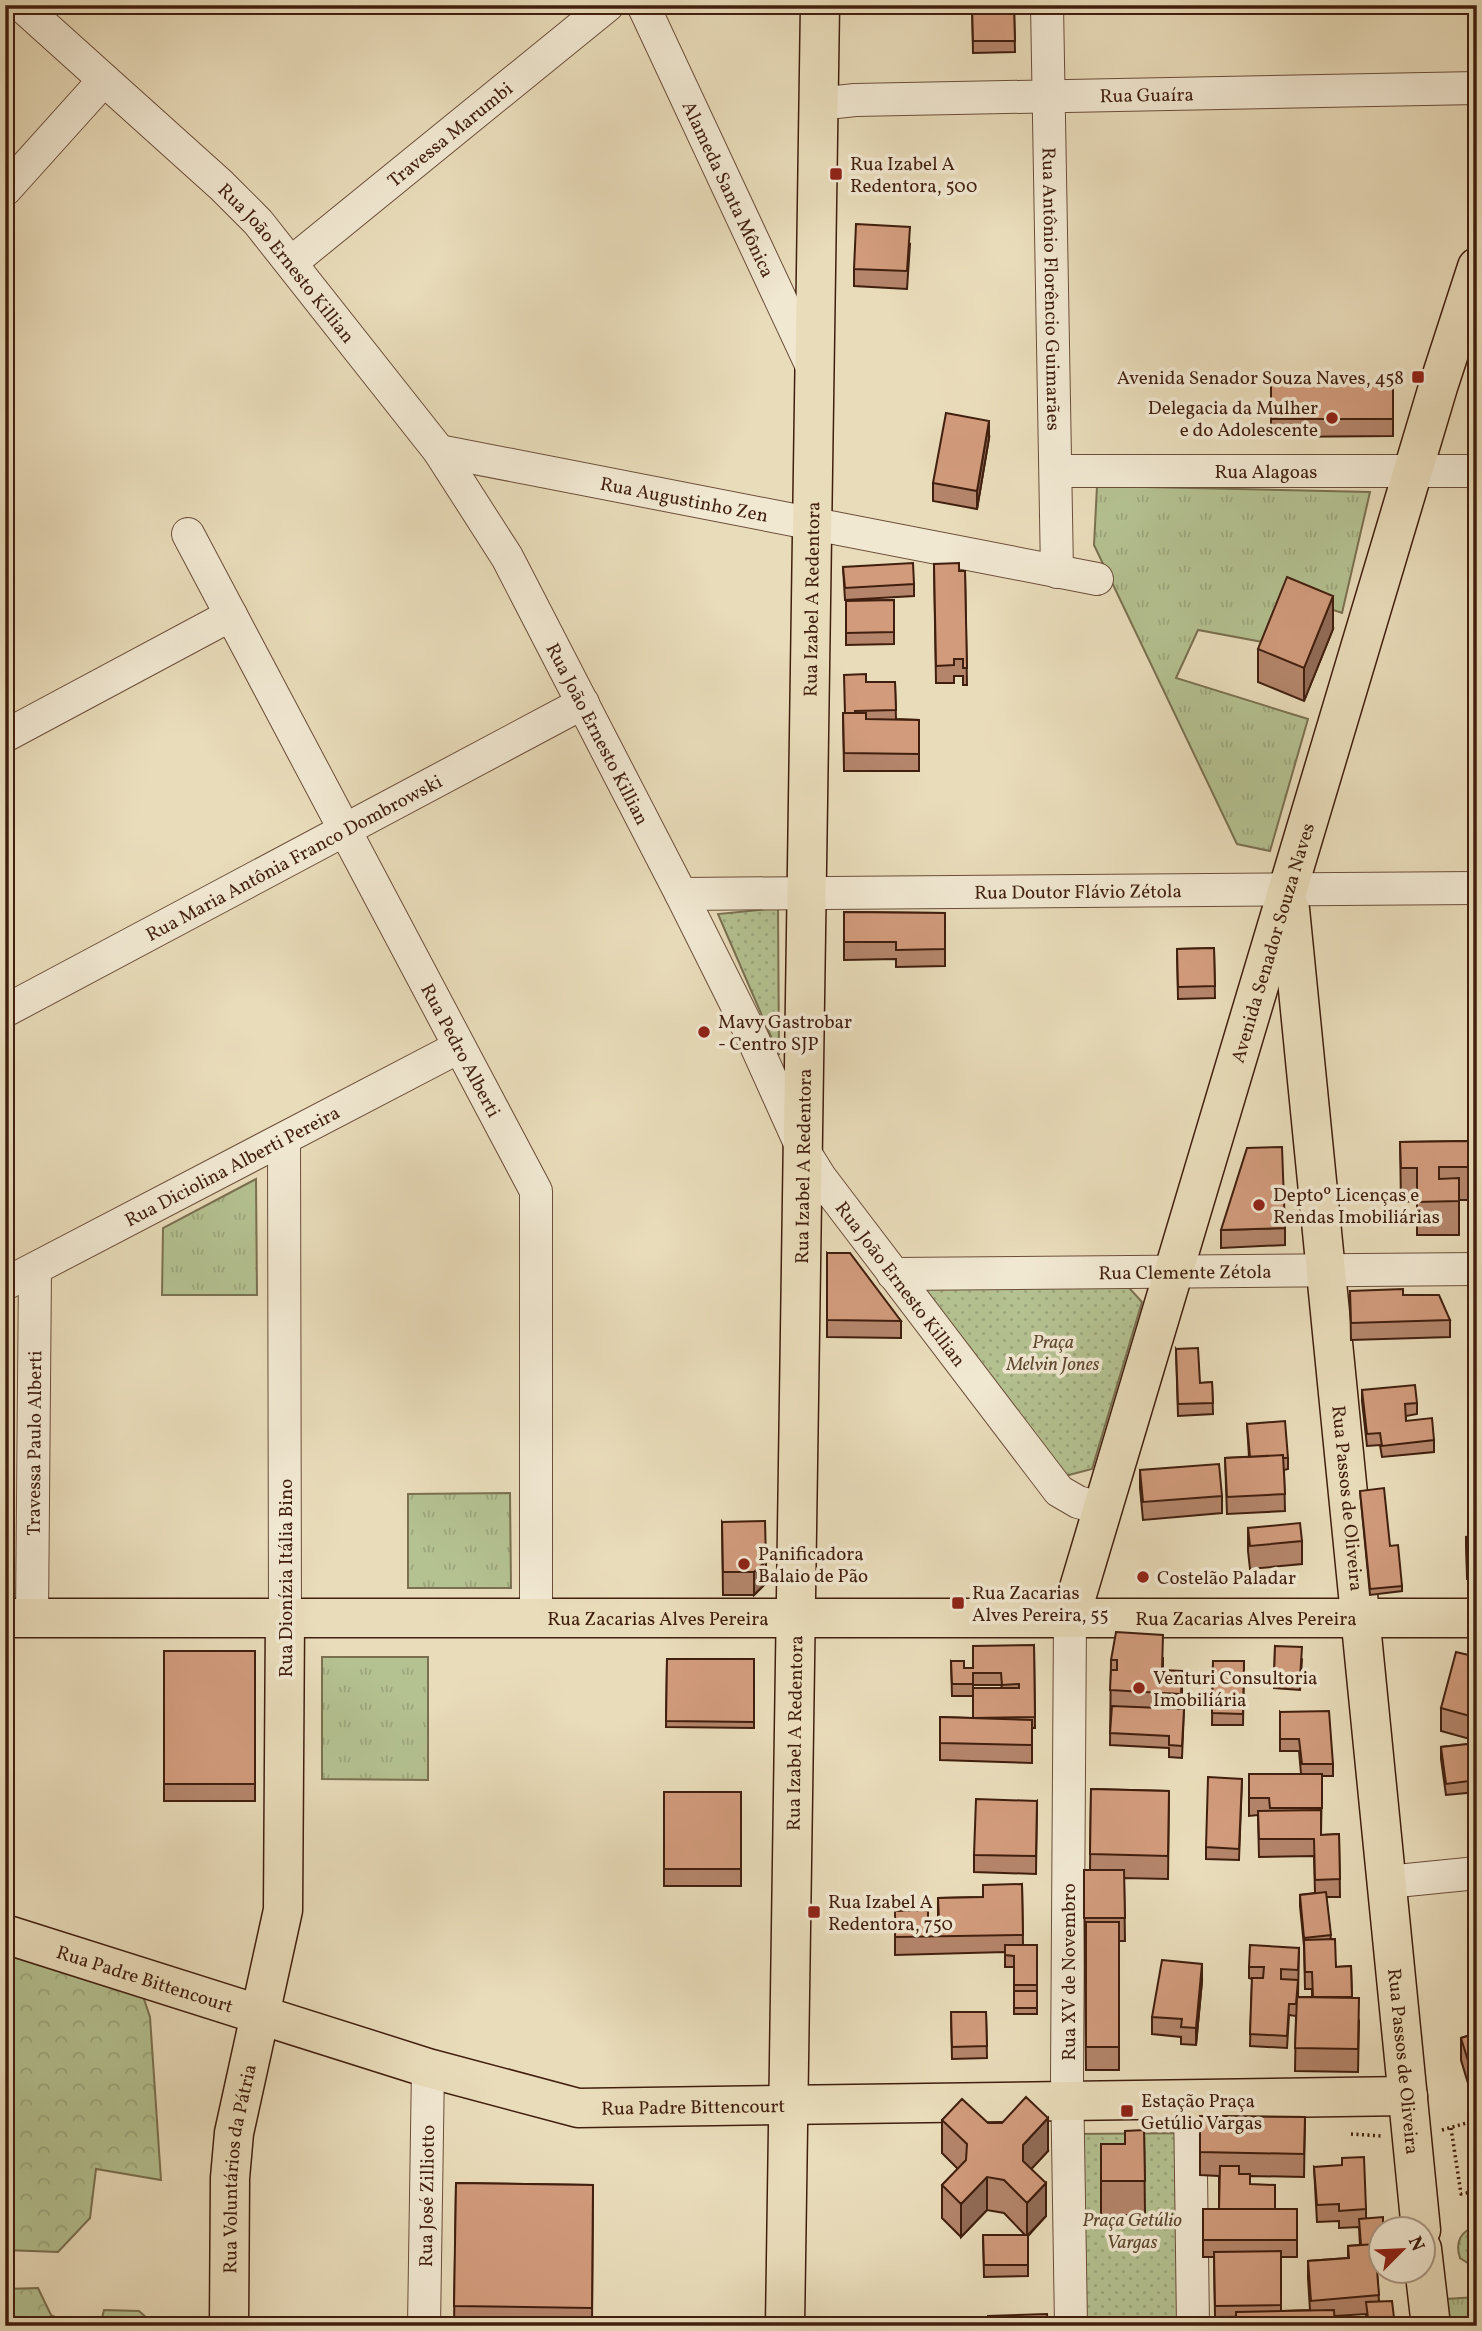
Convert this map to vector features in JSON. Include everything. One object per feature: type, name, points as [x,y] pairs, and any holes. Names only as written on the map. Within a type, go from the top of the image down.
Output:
[{"type":"main road","name":"Rua Izabel A Redentora","points":[[785,2326],[793,1618],[820,5]]},
{"type":"main road","name":"Avenida Senador Souza Naves","points":[[1070,1618],[1413,471],[1477,267]]},
{"type":"main road","name":"Rua Passos de Oliveira","points":[[1288,890],[1419,2216]]},
{"type":"main road","name":"Rua Zacarias Alves Pereira","points":[[19,1618],[1477,1618]]},
{"type":"main road","name":"Rua Dionízia Itália Bino","points":[[259,2015],[277,1945],[285,1878],[285,1618]]},
{"type":"main road","name":"Rua Padre Bittencourt","points":[[5,1934],[428,2068],[578,2108],[1408,2096]]},
{"type":"main road","name":"Rua Voluntários da Pátria","points":[[229,2326],[230,2178],[234,2133],[259,2015]]},
{"type":"main road","points":[[1427,2286],[1431,2326]]},
{"type":"street","name":"Rua João Ernesto Killian","points":[[20,5],[221,185],[292,262],[439,451],[507,557],[748,1028],[802,1148],[826,1186],[1059,1490],[1079,1502],[1103,1508]]},
{"type":"street","name":"Travessa Marumbi","points":[[292,262],[608,5]]},
{"type":"street","name":"Alameda Santa Mônica","points":[[643,5],[814,371]]},
{"type":"street","name":"Rua Antônio Florêncio Guimarães","points":[[1048,5],[1057,572]]},
{"type":"street","points":[[6,187],[104,80]]},
{"type":"street","name":"Rua Guaíra","points":[[818,104],[855,100],[1477,88]]},
{"type":"street","name":"Rua Augustinho Zen","points":[[439,451],[1097,579]]},
{"type":"street","name":"Rua Alagoas","points":[[1056,471],[1477,471]]},
{"type":"street","name":"Rua Pedro Alberti","points":[[188,534],[536,1191],[536,1618]]},
{"type":"street","points":[[5,736],[231,615]]},
{"type":"street","name":"Rua Maria Antônia Franco Dombrowski","points":[[5,1012],[583,703]]},
{"type":"street","name":"Rua Doutor Flávio Zétola","points":[[681,894],[1477,888]]},
{"type":"street","name":"Rua Diciolina Alberti Pereira","points":[[5,1284],[459,1047]]},
{"type":"street","name":"Rua Dionízia Itália Bino","points":[[284,1139],[285,1618]]},
{"type":"street","name":"Travessa Paulo Alberti","points":[[19,1618],[35,1269]]},
{"type":"street","name":"Rua Clemente Zétola","points":[[893,1274],[1477,1269]]},
{"type":"street","name":"Rua XV de Novembro","points":[[1070,1618],[1068,2102],[1071,2326]]},
{"type":"street","points":[[1387,1882],[1477,1873]]},
{"type":"street","name":"Rua José Zilliotto","points":[[424,2326],[428,2068]]},
{"type":"street","points":[[1190,2099],[1193,2326]]},
{"type":"path","points":[[1411,2137],[1477,2120]]},
{"type":"path","points":[[1451,2128],[1461,2194],[1477,2191]]},
{"type":"green space","points":[[1097,486],[1370,492],[1342,613],[1284,593],[1268,643],[1198,630],[1176,678],[1308,719],[1270,851],[1237,844],[1094,545]]},
{"type":"green space","points":[[778,908],[779,1055],[718,914]]},
{"type":"green space","points":[[256,1179],[257,1295],[162,1295],[163,1228]]},
{"type":"green space","name":"Praça Melvin Jones","points":[[1121,1279],[1142,1302],[1092,1469],[1061,1477],[913,1286]]},
{"type":"green space","points":[[510,1493],[511,1588],[408,1588],[408,1494]]},
{"type":"green space","points":[[322,1657],[428,1657],[428,1780],[322,1779]]},
{"type":"green space","points":[[5,1952],[141,1990],[150,2017],[161,2180],[96,2169],[90,2218],[58,2252],[5,2250]]},
{"type":"green space","name":"Praça Getúlio Vargas","points":[[1187,2133],[1189,2326],[1077,2326],[1074,2134]]},
{"type":"green space","points":[[1477,2227],[1477,2269],[1460,2258],[1458,2247],[1463,2234]]},
{"type":"green space","points":[[38,2288],[51,2315],[72,2326],[5,2326],[5,2289]]},
{"type":"green space","points":[[1477,2297],[1477,2326],[1449,2326],[1446,2299]]},
{"type":"green space","points":[[104,2310],[139,2311],[156,2326],[100,2326]]},
{"type":"building","points":[[972,5],[990,5],[990,8],[1014,7],[1015,41],[973,41]]},
{"type":"building","points":[[856,224],[910,227],[907,271],[854,269]]},
{"type":"building","points":[[1271,383],[1393,383],[1393,419],[1271,419]]},
{"type":"building","points":[[946,413],[989,421],[977,491],[933,483]]},
{"type":"building","points":[[913,563],[914,584],[845,588],[843,567]]},
{"type":"building","points":[[959,563],[959,571],[965,571],[967,668],[963,668],[963,659],[954,659],[954,665],[936,666],[934,564]]},
{"type":"building","points":[[1287,577],[1333,596],[1304,668],[1258,649]]},
{"type":"building","points":[[894,600],[894,632],[846,633],[846,601]]},
{"type":"building","points":[[866,674],[866,682],[895,682],[896,710],[845,713],[844,675]]},
{"type":"building","points":[[843,713],[866,713],[866,719],[919,720],[919,754],[844,753]]},
{"type":"building","points":[[844,912],[945,913],[945,949],[896,950],[896,942],[844,942]]},
{"type":"building","points":[[1214,948],[1215,986],[1178,987],[1177,949]]},
{"type":"building","points":[[1468,1141],[1468,1167],[1439,1167],[1439,1179],[1459,1178],[1459,1201],[1417,1202],[1417,1168],[1401,1168],[1400,1142]]},
{"type":"building","name":"Deptoº Licenças e Rendas Imobiliárias","points":[[1282,1147],[1285,1228],[1221,1230],[1247,1148]]},
{"type":"building","points":[[827,1253],[850,1253],[901,1321],[827,1320]]},
{"type":"building","points":[[1403,1289],[1403,1295],[1439,1295],[1450,1320],[1351,1323],[1350,1291]]},
{"type":"building","points":[[1198,1348],[1200,1383],[1212,1382],[1213,1403],[1178,1404],[1176,1349]]},
{"type":"building","points":[[1415,1385],[1417,1403],[1405,1404],[1406,1421],[1432,1418],[1434,1440],[1382,1446],[1380,1433],[1367,1434],[1362,1390]]},
{"type":"building","points":[[1285,1421],[1288,1458],[1283,1458],[1283,1455],[1250,1457],[1247,1424]]},
{"type":"building","points":[[1283,1455],[1285,1494],[1227,1497],[1225,1458]]},
{"type":"building","points":[[1219,1464],[1222,1496],[1143,1502],[1140,1470]]},
{"type":"building","points":[[1384,1488],[1390,1546],[1398,1545],[1402,1586],[1370,1589],[1360,1491]]},
{"type":"building","points":[[765,1521],[766,1561],[754,1572],[723,1572],[722,1522]]},
{"type":"building","points":[[1300,1523],[1302,1541],[1250,1546],[1248,1528]]},
{"type":"building","points":[[1477,1536],[1477,1567],[1467,1567],[1466,1537]]},
{"type":"building","points":[[1116,1632],[1163,1635],[1162,1670],[1182,1671],[1181,1694],[1110,1690],[1111,1670],[1117,1670],[1117,1660],[1111,1660]]},
{"type":"building","points":[[1034,1645],[1035,1717],[973,1718],[973,1688],[1019,1688],[1019,1684],[1002,1685],[1001,1673],[973,1673],[973,1684],[952,1684],[951,1661],[964,1661],[964,1668],[973,1668],[973,1646]]},
{"type":"building","points":[[1275,1646],[1302,1647],[1300,1678],[1274,1677]]},
{"type":"building","points":[[164,1651],[255,1651],[255,1784],[164,1784]]},
{"type":"building","points":[[1456,1652],[1477,1657],[1477,1718],[1441,1708]]},
{"type":"building","points":[[667,1659],[754,1659],[754,1722],[666,1721]]},
{"type":"building","points":[[1213,1661],[1244,1661],[1243,1714],[1212,1713]]},
{"type":"building","points":[[1112,1706],[1184,1709],[1182,1746],[1169,1745],[1169,1736],[1110,1733]]},
{"type":"building","points":[[1329,1711],[1333,1764],[1302,1764],[1299,1739],[1280,1739],[1280,1712]]},
{"type":"building","points":[[940,1717],[1032,1720],[1032,1745],[940,1743]]},
{"type":"building","points":[[1477,1743],[1477,1780],[1446,1784],[1441,1747]]},
{"type":"building","points":[[1249,1774],[1322,1774],[1322,1808],[1270,1808],[1269,1798],[1249,1798]]},
{"type":"building","points":[[1208,1777],[1242,1779],[1239,1849],[1206,1847]]},
{"type":"building","points":[[1091,1789],[1169,1791],[1168,1856],[1090,1854]]},
{"type":"building","points":[[664,1792],[741,1792],[741,1869],[664,1869]]},
{"type":"building","points":[[976,1799],[1037,1801],[1036,1856],[974,1855]]},
{"type":"building","points":[[1321,1810],[1321,1835],[1339,1834],[1340,1879],[1315,1880],[1314,1839],[1259,1839],[1258,1811]]},
{"type":"building","points":[[1084,1870],[1124,1870],[1125,1918],[1084,1918]]},
{"type":"building","points":[[1022,1884],[1023,1935],[895,1937],[895,1911],[928,1910],[928,1921],[939,1920],[938,1898],[983,1897],[983,1885]]},
{"type":"building","points":[[1326,1892],[1331,1935],[1304,1938],[1300,1895]]},
{"type":"building","points":[[1086,1922],[1119,1922],[1119,2047],[1086,2047]]},
{"type":"building","points":[[1335,1939],[1336,1967],[1351,1966],[1352,1997],[1313,1997],[1312,1972],[1305,1972],[1304,1940]]},
{"type":"building","points":[[1005,1945],[1037,1945],[1037,1985],[1014,1985],[1014,1956],[1005,1955]]},
{"type":"building","points":[[1250,1945],[1299,1948],[1298,1970],[1281,1969],[1281,1979],[1298,1980],[1296,2004],[1289,2004],[1287,2036],[1250,2034],[1252,1978],[1263,1978],[1264,1967],[1249,1967]]},
{"type":"building","points":[[1162,1960],[1202,1964],[1196,2028],[1181,2027],[1182,2019],[1152,2017]]},
{"type":"building","points":[[1014,1991],[1037,1991],[1037,2008],[1014,2008]]},
{"type":"building","points":[[1297,1997],[1359,1998],[1358,2049],[1295,2048]]},
{"type":"building","points":[[951,2012],[986,2012],[987,2046],[952,2047]]},
{"type":"building","points":[[1477,2033],[1477,2090],[1461,2038]]},
{"type":"building","points":[[1026,2097],[1048,2118],[1023,2145],[1023,2161],[1046,2183],[1027,2203],[1004,2180],[987,2177],[961,2204],[942,2185],[966,2160],[967,2144],[942,2120],[962,2099],[988,2123],[1002,2123]]},
{"type":"building","points":[[1200,2116],[1305,2117],[1304,2154],[1200,2152]]},
{"type":"building","points":[[1144,2130],[1145,2181],[1101,2181],[1101,2144],[1125,2144],[1125,2131]]},
{"type":"building","points":[[1364,2157],[1366,2209],[1339,2211],[1339,2204],[1317,2205],[1314,2167],[1342,2165],[1342,2158]]},
{"type":"building","points":[[1220,2166],[1239,2166],[1239,2174],[1250,2174],[1250,2184],[1275,2185],[1275,2209],[1219,2209]]},
{"type":"building","points":[[456,2183],[593,2185],[592,2308],[454,2306]]},
{"type":"building","points":[[1203,2209],[1297,2209],[1297,2240],[1203,2240]]},
{"type":"building","points":[[1366,2218],[1366,2245],[1361,2245],[1359,2219]]},
{"type":"building","points":[[983,2235],[1028,2235],[1028,2265],[984,2265]]},
{"type":"building","points":[[1366,2245],[1366,2286],[1378,2286],[1379,2295],[1311,2301],[1308,2261],[1349,2258],[1348,2246]]},
{"type":"building","points":[[1281,2251],[1281,2305],[1215,2306],[1214,2252]]},
{"type":"building","points":[[1392,2301],[1395,2326],[1369,2326],[1366,2302]]},
{"type":"building","points":[[1334,2310],[1335,2326],[1236,2326],[1236,2312]]},
{"type":"building","points":[[1047,2314],[1048,2326],[988,2326],[988,2316]]},
{"type":"place","name":"Rua Izabel A Redentora, 500","points":[[836,174]]},
{"type":"place","name":"Avenida Senador Souza Naves, 458","points":[[1418,377]]},
{"type":"place","name":"Delegacia da Mulher e do Adolescente","points":[[1332,418]]},
{"type":"place","name":"Mavy Gastrobar - Centro SJP","points":[[704,1032]]},
{"type":"place","name":"Deptoº Licenças e Rendas Imobiliárias","points":[[1259,1205]]},
{"type":"place","name":"Panificadora Balaio de Pão","points":[[744,1564]]},
{"type":"place","name":"Costelão Paladar","points":[[1143,1577]]},
{"type":"place","name":"Rua Zacarias Alves Pereira, 55","points":[[958,1603]]},
{"type":"place","name":"Venturi Consultoria Imobiliária","points":[[1139,1688]]},
{"type":"place","name":"Rua Izabel A Redentora, 750","points":[[814,1912]]},
{"type":"place","name":"Estação Praça Getúlio Vargas","points":[[1127,2111]]}]
